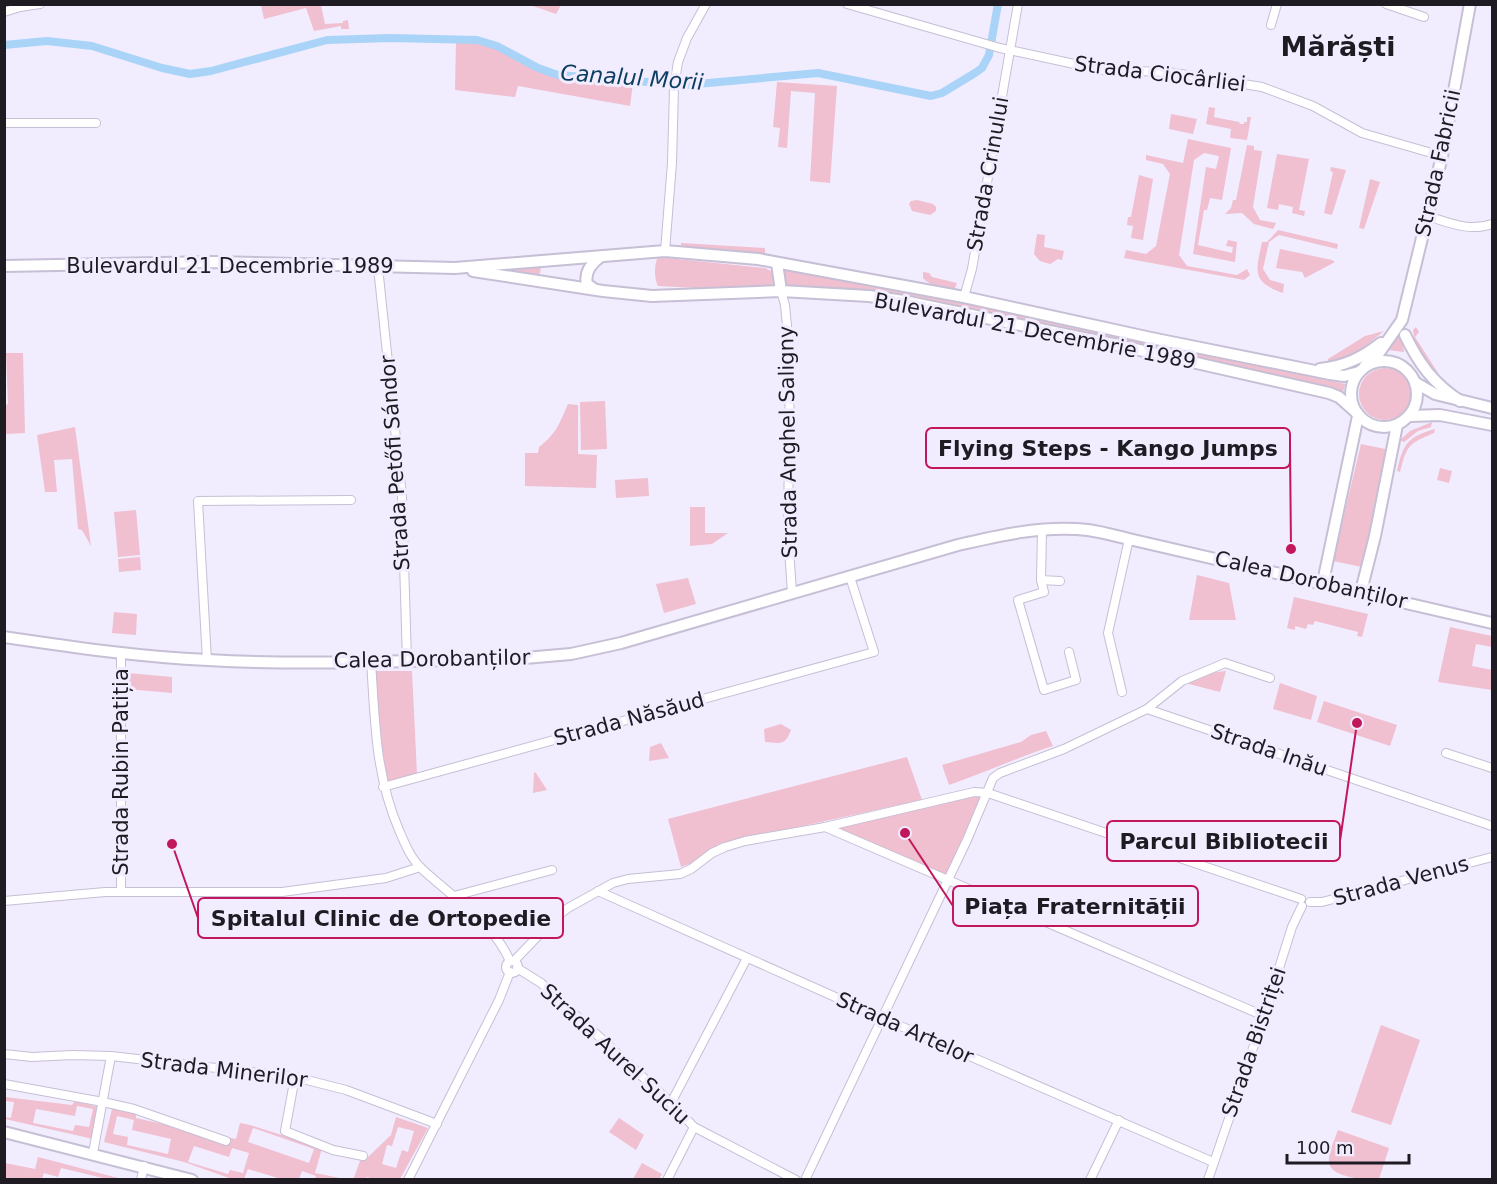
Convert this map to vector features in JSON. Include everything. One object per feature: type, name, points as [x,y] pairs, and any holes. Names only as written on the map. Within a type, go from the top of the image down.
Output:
[{"type":"main road","name":"Strada Fabricii","points":[[1415,381],[1402,327],[1442,156],[1470,4]]},
{"type":"main road","name":"Bulevardul 21 Decembrie 1989","points":[[4,266],[213,262],[454,268],[665,251],[725,254],[964,297],[1309,371],[1344,376],[1362,369]]},
{"type":"main road","points":[[596,290],[587,284],[586,276],[590,267],[600,256]]},
{"type":"main road","points":[[777,263],[781,291]]},
{"type":"main road","name":"Bulevardul 21 Decembrie 1989","points":[[454,268],[596,290],[658,296],[781,291],[869,296],[904,301],[1117,345],[1329,393],[1339,397],[1358,414]]},
{"type":"main road","name":"Strada Fabricii","points":[[1362,369],[1402,327]]},
{"type":"main road","points":[[1309,371],[1335,367],[1365,356],[1402,327],[1416,357],[1432,379],[1441,389],[1460,401]]},
{"type":"main road","points":[[1415,381],[1418,397],[1410,416],[1397,425],[1374,426],[1364,421],[1353,406],[1352,384],[1362,369],[1381,361],[1397,363],[1404,367],[1415,381],[1436,394],[1492,408]]},
{"type":"main road","points":[[1323,582],[1358,414]]},
{"type":"main road","points":[[1410,416],[1440,415],[1492,425]]},
{"type":"main road","points":[[1361,591],[1375,536],[1397,425]]},
{"type":"main road","name":"Calea Dorobanților","points":[[4,637],[121,653],[207,660],[291,663],[525,658],[571,654],[621,643],[988,538],[1042,530],[1087,530],[1492,622]]},
{"type":"main road","points":[[4,1132],[192,1179]]},
{"type":"street","points":[[4,12],[40,4]]},
{"type":"street","points":[[665,251],[672,163],[674,93],[678,62],[687,38],[706,4]]},
{"type":"street","name":"Strada Ciocârliei","points":[[847,4],[1010,51],[1102,70],[1168,72],[1263,87],[1313,106],[1362,133],[1442,156]]},
{"type":"street","name":"Strada Crinului","points":[[964,297],[972,269],[1018,4]]},
{"type":"street","points":[[1386,4],[1424,17]]},
{"type":"street","points":[[1271,25],[1275,5]]},
{"type":"street","points":[[4,123],[96,123]]},
{"type":"street","points":[[1427,216],[1471,228],[1492,224]]},
{"type":"street","name":"Strada Petőfi Sándor","points":[[378,267],[402,496],[407,660]]},
{"type":"street","name":"Strada Anghel Saligny","points":[[781,291],[785,305],[789,357],[788,513],[792,593]]},
{"type":"street","points":[[207,660],[198,501],[351,500]]},
{"type":"street","points":[[1042,530],[1041,580],[1044,592],[1018,600],[1044,690],[1076,680],[1070,652]]},
{"type":"street","points":[[1122,692],[1108,633],[1129,539]]},
{"type":"street","name":"Strada Năsăud","points":[[383,787],[874,652],[850,577]]},
{"type":"street","points":[[1041,580],[1060,581]]},
{"type":"street","name":"Strada Rubin Patiția","points":[[121,653],[121,891]]},
{"type":"street","name":"Strada Aurel Suciu","points":[[371,661],[376,746],[383,787],[404,843],[420,867],[497,938],[513,966],[541,983],[694,1127],[667,1179]]},
{"type":"street","points":[[804,1179],[883,1018],[993,778],[1000,773],[1064,749],[1147,709],[1182,681],[1225,663],[1270,678]]},
{"type":"street","name":"Strada Inău","points":[[1147,709],[1492,826]]},
{"type":"street","points":[[1446,753],[1492,768]]},
{"type":"street","points":[[408,1179],[502,994],[513,966],[556,917],[598,891],[628,879],[680,874],[725,846],[825,827],[962,794],[988,793],[1302,903]]},
{"type":"street","points":[[825,827],[1264,1016]]},
{"type":"street","name":"Strada Venus","points":[[1302,903],[1306,897],[1310,902],[1322,902],[1492,856]]},
{"type":"street","points":[[4,901],[121,891],[282,892],[395,876],[420,867]]},
{"type":"street","points":[[454,897],[552,870]]},
{"type":"street","name":"Strada Artelor","points":[[598,891],[1213,1162]]},
{"type":"street","name":"Strada Bistriței","points":[[1208,1179],[1302,903]]},
{"type":"street","points":[[671,1103],[747,958]]},
{"type":"street","name":"Strada Minerilor","points":[[4,1054],[32,1057],[111,1056],[295,1077],[346,1090],[437,1124]]},
{"type":"street","points":[[93,1153],[111,1056]]},
{"type":"street","points":[[295,1077],[285,1131],[333,1150],[363,1156]]},
{"type":"street","points":[[4,1084],[134,1109],[226,1140]]},
{"type":"street","points":[[1090,1179],[1119,1120]]},
{"type":"street","points":[[694,1127],[796,1179]]},
{"type":"street","points":[[141,1179],[144,1166]]},
{"type":"shaded area","points":[[261,5],[321,5],[325,24],[343,23],[348,20],[349,29],[341,29],[341,26],[314,31],[306,8],[264,19]]},
{"type":"shaded area","points":[[530,5],[561,5],[556,14]]},
{"type":"shaded area","points":[[456,42],[481,44],[496,49],[557,78],[633,83],[630,106],[518,86],[515,97],[455,90]]},
{"type":"shaded area","points":[[777,82],[837,86],[830,183],[810,181],[815,93],[791,91],[787,148],[778,147],[780,128],[773,127]]},
{"type":"shaded area","points":[[1209,107],[1215,108],[1214,117],[1240,124],[1247,122],[1247,117],[1251,117],[1247,140],[1230,138],[1231,129],[1206,124]]},
{"type":"shaded area","points":[[1171,114],[1197,119],[1193,134],[1169,129]]},
{"type":"shaded area","points":[[1188,139],[1231,148],[1222,200],[1210,198],[1207,210],[1204,210],[1198,245],[1232,253],[1233,247],[1226,246],[1228,240],[1237,242],[1235,262],[1193,254],[1206,167],[1216,169],[1219,156],[1204,153],[1194,160],[1179,255],[1187,266],[1237,275],[1247,269],[1250,275],[1244,280],[1124,258],[1126,250],[1146,254],[1156,246],[1170,174],[1163,164],[1146,160],[1146,155],[1183,163]]},
{"type":"shaded area","points":[[1247,145],[1254,146],[1254,150],[1262,151],[1253,207],[1260,220],[1276,223],[1273,229],[1254,224],[1242,213],[1225,214],[1231,208],[1233,200],[1236,200]]},
{"type":"shaded area","points":[[1277,154],[1309,159],[1299,210],[1305,211],[1304,216],[1292,213],[1293,207],[1279,204],[1278,210],[1267,208]]},
{"type":"shaded area","points":[[1331,167],[1346,170],[1332,215],[1324,213],[1333,172],[1330,171]]},
{"type":"shaded area","points":[[1139,175],[1153,179],[1143,240],[1131,238],[1133,226],[1127,225],[1128,217],[1131,217]]},
{"type":"shaded area","points":[[1370,179],[1380,182],[1364,229],[1359,228]]},
{"type":"shaded area","points":[[917,200],[933,204],[936,211],[930,215],[912,211],[909,204]]},
{"type":"shaded area","points":[[1278,230],[1338,244],[1337,249],[1279,235],[1269,242],[1263,269],[1270,280],[1284,284],[1283,293],[1265,284],[1258,274],[1262,242],[1267,242]]},
{"type":"shaded area","points":[[1037,234],[1045,235],[1044,247],[1064,251],[1062,260],[1058,259],[1050,264],[1040,261],[1034,254]]},
{"type":"shaded area","points":[[681,243],[765,248],[765,256],[681,249]]},
{"type":"shaded area","points":[[1280,249],[1335,262],[1305,278],[1302,272],[1276,268]]},
{"type":"shaded area","points":[[658,257],[765,268],[773,272],[775,280],[770,287],[716,289],[658,286],[655,271]]},
{"type":"shaded area","points":[[542,263],[539,277],[463,269]]},
{"type":"shaded area","points":[[782,267],[922,294],[1345,384],[1343,393],[898,296],[857,290],[784,286]]},
{"type":"shaded area","points":[[923,272],[929,273],[932,277],[957,283],[955,288],[929,283],[923,278]]},
{"type":"shaded area","points":[[1416,327],[1419,332],[1415,337],[1447,387],[1416,349],[1413,330]]},
{"type":"shaded area","points":[[1384,331],[1353,356],[1328,363],[1328,359],[1365,336]]},
{"type":"shaded area","points":[[1401,333],[1404,352],[1387,350]]},
{"type":"shaded area","points":[[6,353],[23,353],[25,433],[5,434],[5,405],[8,404]]},
{"type":"shaded area","points":[[1380,368],[1390,368],[1400,372],[1407,379],[1411,394],[1407,409],[1400,416],[1390,420],[1380,420],[1370,416],[1363,409],[1359,399],[1359,389],[1363,379],[1370,372]]},
{"type":"shaded area","points":[[605,401],[607,449],[581,450],[580,402]]},
{"type":"shaded area","points":[[568,404],[578,405],[578,454],[597,455],[596,488],[525,486],[525,453],[538,453],[539,447],[557,428]]},
{"type":"shaded area","points":[[1432,422],[1431,427],[1418,431],[1404,442],[1400,440],[1410,431]]},
{"type":"shaded area","points":[[75,427],[91,546],[82,530],[78,529],[72,459],[54,460],[57,492],[45,492],[37,435]]},
{"type":"shaded area","points":[[1435,429],[1434,433],[1410,446],[1400,472],[1397,471],[1404,448],[1408,443],[1418,435]]},
{"type":"shaded area","points":[[1361,444],[1390,450],[1362,567],[1333,561]]},
{"type":"shaded area","points":[[1440,468],[1452,471],[1449,483],[1437,480]]},
{"type":"shaded area","points":[[648,478],[649,496],[616,498],[615,480]]},
{"type":"shaded area","points":[[690,507],[705,507],[705,533],[728,533],[712,544],[690,546]]},
{"type":"shaded area","points":[[136,510],[140,555],[118,557],[114,512]]},
{"type":"shaded area","points":[[140,557],[141,570],[119,572],[118,559]]},
{"type":"shaded area","points":[[1197,575],[1229,583],[1236,620],[1189,620]]},
{"type":"shaded area","points":[[688,578],[696,604],[664,613],[656,584]]},
{"type":"shaded area","points":[[1294,597],[1368,614],[1362,637],[1357,636],[1358,632],[1315,621],[1313,625],[1308,624],[1306,629],[1295,626],[1295,630],[1287,628]]},
{"type":"shaded area","points":[[114,612],[137,614],[136,635],[112,633]]},
{"type":"shaded area","points":[[1450,627],[1492,636],[1492,647],[1476,644],[1472,666],[1492,670],[1492,690],[1438,682]]},
{"type":"shaded area","points":[[375,671],[412,671],[417,774],[385,783]]},
{"type":"shaded area","points":[[1226,671],[1220,692],[1185,683],[1208,673]]},
{"type":"shaded area","points":[[128,673],[172,677],[172,693],[127,689]]},
{"type":"shaded area","points":[[1280,683],[1317,696],[1311,720],[1273,709]]},
{"type":"shaded area","points":[[1324,701],[1397,725],[1390,746],[1317,722]]},
{"type":"shaded area","points":[[781,724],[791,730],[787,739],[779,743],[765,742],[764,729]]},
{"type":"shaded area","points":[[1046,731],[1053,746],[949,785],[942,765],[1021,742],[1031,735]]},
{"type":"shaded area","points":[[661,743],[669,758],[649,761],[650,747]]},
{"type":"shaded area","points":[[907,757],[922,800],[719,844],[692,863],[681,867],[668,819]]},
{"type":"shaded area","points":[[534,772],[536,773],[547,790],[533,793]]},
{"type":"shaded area","points":[[988,793],[947,881],[825,827],[941,800]]},
{"type":"shaded area","points":[[1381,1025],[1420,1040],[1391,1125],[1351,1112]]},
{"type":"shaded area","points":[[5,1097],[72,1105],[75,1101],[98,1107],[93,1139],[5,1119],[5,1117],[11,1118],[14,1102],[5,1101]],"holes":[[[77,1106],[93,1109],[89,1127],[75,1125],[73,1131],[33,1123],[36,1109],[75,1116]]]},
{"type":"shaded area","points":[[112,1109],[136,1111],[136,1118],[236,1139],[240,1123],[250,1125],[322,1148],[315,1173],[345,1179],[315,1179],[316,1176],[302,1171],[299,1179],[281,1179],[248,1169],[244,1179],[232,1179],[184,1162],[104,1142]],"holes":[[[117,1116],[134,1120],[132,1130],[171,1139],[168,1154],[127,1145],[128,1137],[113,1134]],[[253,1128],[314,1149],[309,1163],[248,1142]],[[194,1146],[229,1157],[232,1148],[249,1153],[243,1173],[230,1170],[228,1174],[188,1162]]]},
{"type":"shaded area","points":[[396,1117],[428,1128],[400,1179],[367,1177],[353,1180],[360,1161],[367,1158],[391,1135]],"holes":[[[398,1127],[414,1131],[408,1152],[402,1150],[396,1168],[382,1164],[387,1145],[392,1146]]]},
{"type":"shaded area","points":[[619,1118],[644,1135],[636,1150],[609,1132]]},
{"type":"shaded area","points":[[1338,1130],[1389,1148],[1379,1179],[1350,1177],[1335,1172],[1329,1162]]},
{"type":"shaded area","points":[[38,1157],[122,1179],[107,1179],[61,1168],[58,1177],[44,1173],[42,1179],[5,1179],[5,1163],[35,1169]]},
{"type":"shaded area","points":[[642,1163],[662,1174],[659,1179],[633,1179]]},
{"type":"waterway","name":"Canalul Morii","points":[[4,45],[47,41],[92,46],[162,68],[190,74],[211,71],[327,40],[390,38],[477,40],[497,46],[538,68],[558,75],[686,85],[818,73],[931,96],[942,93],[982,68],[989,55],[998,4]]},
{"type":"place","name":"Flying Steps - Kango Jumps","points":[[1291,549]]},
{"type":"place","name":"Parcul Bibliotecii","points":[[1357,723]]},
{"type":"place","name":"Piața Fraternității","points":[[905,833]]},
{"type":"place","name":"Spitalul Clinic de Ortopedie","points":[[172,844]]},
{"type":"district","name":"Mărăști","points":[[1338,47]]}]
